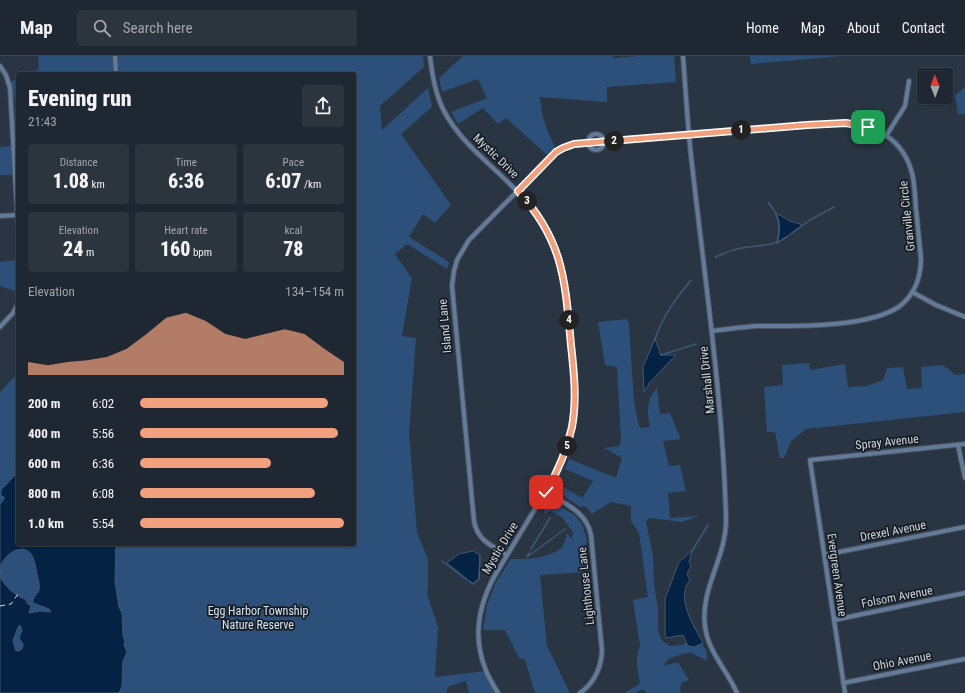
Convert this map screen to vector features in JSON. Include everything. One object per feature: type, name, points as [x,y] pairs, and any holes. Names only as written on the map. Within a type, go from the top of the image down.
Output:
[{"type":"street","points":[[115,56],[116,72]]},
{"type":"street","name":"Mystic Drive","points":[[430,56],[436,90],[450,122],[466,142],[518,191],[534,210],[545,227],[559,259],[566,287],[575,394],[572,426],[560,465],[546,492],[487,590],[483,600],[479,623],[478,638],[481,655],[485,669],[498,693]]},
{"type":"street","name":"Marshall Drive","points":[[683,56],[689,134],[719,389],[726,524],[722,552],[706,598],[704,619],[706,634],[712,651],[737,693]]},
{"type":"street","points":[[0,66],[6,75],[10,88],[16,197]]},
{"type":"street","points":[[886,136],[905,106],[909,81]]},
{"type":"street","name":"Granville Circle","points":[[689,134],[846,123],[868,127],[896,143],[906,158],[914,179],[921,267],[918,282],[901,305],[888,312],[854,321],[800,326],[756,326],[712,331]]},
{"type":"street","name":"Island Lane","points":[[588,143],[590,137],[596,134],[602,137],[604,142]]},
{"type":"street","name":"Island Lane","points":[[507,555],[483,540],[478,534],[475,526],[452,286],[456,265],[460,254],[466,244],[559,150],[570,145],[689,134]]},
{"type":"street","name":"Island Lane","points":[[588,143],[593,148],[598,149],[602,147],[604,142]]},
{"type":"street","points":[[0,216],[16,215]]},
{"type":"street","points":[[912,292],[936,305],[965,317]]},
{"type":"street","points":[[0,327],[16,308]]},
{"type":"street","name":"Spray Avenue","points":[[810,460],[965,444]]},
{"type":"street","points":[[958,445],[965,478]]},
{"type":"street","name":"Evergreen Avenue","points":[[810,460],[845,693]]},
{"type":"street","name":"Lighthouse Lane","points":[[546,492],[582,515],[591,532],[602,652],[601,662],[597,673],[583,692]]},
{"type":"street","name":"Drexel Avenue","points":[[824,555],[965,527]]},
{"type":"street","name":"Folsom Avenue","points":[[834,620],[965,593]]},
{"type":"street","name":"Ohio Avenue","points":[[844,683],[965,659]]},
{"type":"green space","name":"Egg Harbor Township Nature Reserve","points":[[38,56],[423,56],[424,67],[380,106],[382,130],[428,88],[432,107],[401,134],[451,205],[435,223],[423,214],[409,237],[449,262],[447,269],[407,244],[395,254],[412,278],[402,336],[416,338],[409,433],[417,533],[428,559],[427,594],[438,627],[435,677],[486,671],[497,693],[469,693],[466,681],[448,687],[446,693],[0,693],[0,392],[16,375],[16,546],[356,546],[356,72],[32,72],[39,69]]},
{"type":"green space","points":[[463,56],[613,56],[613,58],[674,56],[676,82],[607,87],[607,102],[540,97],[545,123],[555,147],[547,155],[506,118],[498,124],[483,108],[458,124],[451,112],[487,98],[478,79],[442,92],[439,78]]},
{"type":"green space","points":[[750,56],[843,56],[751,64]]},
{"type":"green space","points":[[16,79],[16,100],[10,95],[9,83]]},
{"type":"green space","points":[[965,87],[965,114],[958,114],[955,95]]},
{"type":"green space","points":[[11,146],[12,175],[0,175],[0,147]]},
{"type":"green space","points":[[16,260],[16,291],[0,286],[0,262]]},
{"type":"green space","points":[[627,319],[629,324],[634,402],[639,426],[641,428],[650,427],[648,406],[653,393],[657,388],[660,414],[670,413],[681,439],[663,441],[669,466],[680,465],[686,491],[668,493],[670,518],[698,516],[682,522],[650,518],[646,521],[653,556],[654,585],[658,609],[658,631],[662,641],[670,646],[681,645],[698,637],[706,650],[707,660],[690,653],[668,660],[664,666],[678,662],[689,680],[681,683],[680,693],[646,693],[643,689],[635,693],[624,693],[640,684],[637,655],[640,646],[633,600],[648,597],[639,533],[631,521],[631,506],[611,502],[592,514],[585,506],[580,507],[555,490],[557,483],[582,498],[593,481],[565,469],[569,459],[616,478],[622,458],[604,448],[619,446],[621,440],[617,367],[605,365],[598,322]]},
{"type":"green space","points":[[809,363],[810,370],[845,364],[848,387],[866,386],[883,380],[887,368],[903,367],[907,389],[922,388],[921,367],[943,365],[955,375],[965,374],[965,412],[806,429],[791,441],[784,458],[780,458],[775,432],[767,432],[764,387],[783,385],[782,365]]},
{"type":"green space","points":[[548,500],[575,515],[583,526],[587,541],[585,550],[589,572],[540,575],[547,646],[570,693],[535,693],[525,660],[519,658],[505,630],[483,630],[487,605],[496,582],[511,559],[537,558],[544,556],[556,552],[561,548],[567,533],[572,539],[573,532],[562,517],[550,511],[545,514],[543,507]]},
{"type":"shaded area","points":[[776,213],[790,221],[803,225],[777,243],[779,228]]},
{"type":"shaded area","points":[[655,339],[661,355],[676,355],[650,382],[644,392],[643,367]]},
{"type":"shaded area","points":[[16,471],[16,546],[116,546],[115,582],[119,607],[122,613],[123,635],[125,641],[124,645],[127,652],[123,662],[122,686],[119,693],[0,693],[0,571],[1,579],[9,589],[25,599],[31,606],[29,613],[40,611],[51,612],[49,609],[33,603],[39,590],[39,586],[34,560],[30,552],[22,549],[14,551],[6,557],[0,567],[0,504],[4,499],[4,497],[1,496],[1,490],[15,475]],"holes":[[[20,625],[22,630],[19,638],[23,646],[21,650],[16,651],[13,641]]]},
{"type":"shaded area","points":[[473,551],[480,555],[479,579],[473,584],[447,563],[459,554]]},
{"type":"shaded area","points":[[692,551],[689,562],[691,566],[687,574],[690,580],[684,595],[691,620],[703,643],[694,647],[688,646],[683,635],[666,638],[665,634],[665,599],[679,562]]},
{"type":"waterway","points":[[768,202],[777,216],[779,226],[777,243]]},
{"type":"waterway","points":[[792,233],[810,220],[834,207]]},
{"type":"waterway","points":[[715,257],[732,250],[776,243],[787,237]]},
{"type":"waterway","points":[[655,341],[658,330],[666,315],[691,280]]},
{"type":"waterway","points":[[660,353],[661,355],[696,344]]},
{"type":"waterway","points":[[531,549],[550,518]]},
{"type":"waterway","points":[[692,551],[708,525]]},
{"type":"waterway","points":[[529,553],[527,557],[565,529]]},
{"type":"waterway","points":[[469,581],[473,584],[479,579],[480,555]]},
{"type":"waterway","points":[[442,561],[466,579]]},
{"type":"ferry route","points":[[0,606],[11,604],[18,594]]},
{"type":"route","points":[[546,492],[556,474],[565,451],[572,426],[574,410],[575,394],[566,287],[561,264],[549,234],[534,210],[518,191],[556,152],[566,146],[574,144],[807,125],[846,123],[861,124],[868,127]]}]
